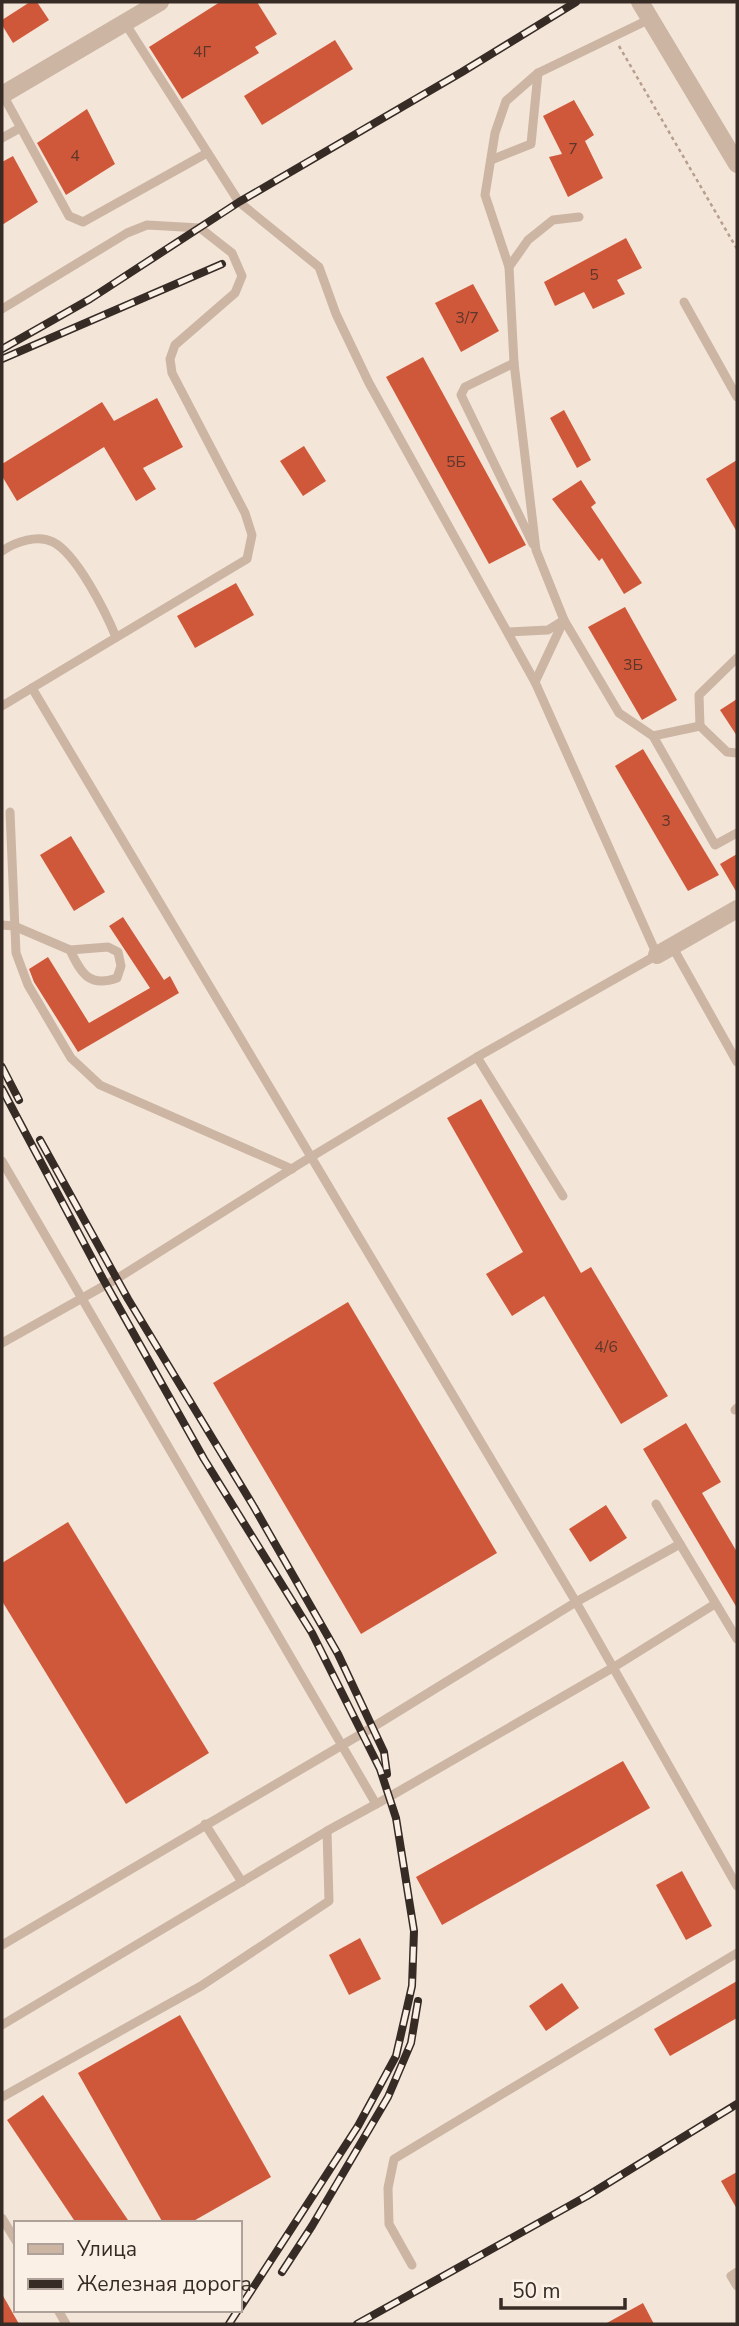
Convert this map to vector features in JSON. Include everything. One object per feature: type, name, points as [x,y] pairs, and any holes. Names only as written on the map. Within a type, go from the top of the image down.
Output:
[{"type":"street","points":[[2,94],[160,2]]},
{"type":"street","points":[[640,2],[737,164]]},
{"type":"street","points":[[665,951],[737,909]]},
{"type":"lane","points":[[536,550],[514,363],[509,267],[485,195],[495,133],[506,101],[538,73],[650,19]]},
{"type":"lane","points":[[125,23],[239,202],[319,267],[336,314],[369,383],[535,682],[665,951],[737,1062]]},
{"type":"lane","points":[[491,160],[531,144],[538,73]]},
{"type":"lane","points":[[2,94],[69,216],[83,222],[207,153]]},
{"type":"lane","points":[[2,138],[20,128]]},
{"type":"lane","points":[[509,267],[528,240],[554,220],[579,217]]},
{"type":"lane","points":[[2,309],[127,233],[147,225],[200,228],[232,253],[242,276],[235,293],[175,345],[170,359],[172,373],[245,513],[252,535],[247,559],[2,706]]},
{"type":"lane","points":[[684,302],[737,397]]},
{"type":"lane","points":[[514,363],[465,387],[461,395],[536,550],[564,620],[619,713],[653,736],[715,845],[737,833]]},
{"type":"lane","points":[[2,551],[11,545],[39,538],[55,543],[74,563],[102,603],[116,637]]},
{"type":"lane","points":[[508,632],[548,630],[564,620]]},
{"type":"lane","points":[[535,682],[564,620]]},
{"type":"lane","points":[[737,658],[699,695],[700,726],[727,752],[737,753]]},
{"type":"lane","points":[[32,688],[576,1602],[737,1886]]},
{"type":"lane","points":[[653,736],[700,726]]},
{"type":"lane","points":[[10,812],[16,953],[28,985],[71,1058],[100,1085],[292,1169]]},
{"type":"lane","points":[[2,925],[14,926],[70,950],[108,947],[118,952],[121,966],[117,978],[106,982],[91,979],[79,971],[70,950]]},
{"type":"lane","points":[[2,1343],[83,1297],[478,1057],[665,951]]},
{"type":"lane","points":[[478,1057],[564,1196]]},
{"type":"lane","points":[[2,1160],[376,1804]]},
{"type":"lane","points":[[656,1504],[737,1639]]},
{"type":"lane","points":[[2,1945],[576,1602],[680,1545]]},
{"type":"lane","points":[[2,2025],[327,1831],[614,1667],[715,1604]]},
{"type":"lane","points":[[205,1824],[242,1882]]},
{"type":"lane","points":[[2,2097],[201,1986],[329,1900],[327,1831]]},
{"type":"lane","points":[[412,2265],[389,2224],[388,2188],[394,2160],[737,1953]]},
{"type":"lane","points":[[2,2218],[14,2238]]},
{"type":"lane","points":[[737,2272],[731,2276],[737,2286]]},
{"type":"path","points":[[613,37],[737,249]]},
{"type":"building","points":[[30,2],[37,2],[49,20],[13,43],[2,25],[2,20]]},
{"type":"building","points":[[220,2],[257,2],[277,34],[255,47],[259,53],[182,99],[149,47]]},
{"type":"building","points":[[335,40],[353,69],[262,125],[244,96]]},
{"type":"building","points":[[574,100],[594,135],[585,141],[603,178],[568,197],[549,157],[562,154],[543,116]]},
{"type":"building","points":[[87,109],[115,164],[66,195],[37,143]]},
{"type":"building","points":[[13,156],[38,202],[2,225],[2,162]]},
{"type":"building","points":[[626,238],[642,268],[617,280],[625,294],[593,309],[584,292],[555,306],[544,282]]},
{"type":"building","points":[[473,284],[499,331],[461,352],[435,303]]},
{"type":"building","points":[[423,357],[526,545],[489,564],[386,377]]},
{"type":"building","points":[[157,398],[183,447],[143,468],[156,489],[136,501],[104,447],[17,501],[2,476],[2,464],[102,402],[114,421]]},
{"type":"building","points":[[564,410],[591,460],[577,468],[550,418]]},
{"type":"building","points":[[304,446],[326,481],[303,496],[280,461]]},
{"type":"building","points":[[737,460],[737,532],[706,479]]},
{"type":"building","points":[[581,480],[596,503],[591,507],[642,583],[624,594],[602,558],[599,561],[552,499]]},
{"type":"building","points":[[236,583],[254,615],[195,648],[177,616]]},
{"type":"building","points":[[625,607],[677,700],[642,720],[588,627]]},
{"type":"building","points":[[737,699],[737,736],[720,710]]},
{"type":"building","points":[[643,749],[719,875],[688,891],[615,766]]},
{"type":"building","points":[[71,836],[105,892],[74,911],[40,855]]},
{"type":"building","points":[[737,854],[737,893],[720,864]]},
{"type":"building","points":[[123,917],[164,980],[170,976],[179,993],[78,1052],[34,982],[29,969],[48,957],[89,1023],[150,988],[109,926]]},
{"type":"building","points":[[481,1099],[581,1273],[591,1267],[668,1396],[621,1424],[544,1296],[512,1316],[486,1274],[523,1252],[447,1118]]},
{"type":"building","points":[[348,1302],[497,1553],[361,1634],[213,1383]]},
{"type":"building","points":[[686,1423],[721,1482],[702,1493],[737,1552],[737,1608],[643,1449]]},
{"type":"building","points":[[606,1505],[627,1538],[590,1562],[569,1529]]},
{"type":"building","points":[[68,1522],[209,1753],[126,1804],[2,1601],[2,1563]]},
{"type":"building","points":[[623,1761],[650,1808],[442,1925],[416,1877]]},
{"type":"building","points":[[682,1871],[712,1926],[686,1940],[656,1885]]},
{"type":"building","points":[[360,1938],[381,1979],[349,1995],[329,1955]]},
{"type":"building","points":[[737,1981],[737,2018],[670,2056],[654,2029]]},
{"type":"building","points":[[562,1983],[579,2008],[546,2031],[529,2006]]},
{"type":"building","points":[[180,2015],[271,2177],[194,2221],[162,2221],[78,2073]]},
{"type":"building","points":[[43,2095],[129,2221],[75,2221],[7,2120]]},
{"type":"building","points":[[737,2172],[737,2209],[721,2181]]},
{"type":"building","points":[[2,2294],[19,2324],[2,2324]]},
{"type":"building","points":[[643,2303],[654,2324],[605,2324]]},
{"type":"railway","points":[[2,349],[90,299],[239,202],[576,2]]},
{"type":"railway","points":[[2,359],[222,264]]},
{"type":"railway","points":[[2,1067],[19,1100]]},
{"type":"railway","points":[[2,1089],[103,1279],[204,1459],[312,1633],[380,1769],[396,1818],[414,1931],[412,1986],[396,2056],[358,2126],[242,2305]]},
{"type":"railway","points":[[40,1140],[128,1299],[254,1507],[338,1654],[384,1752],[387,1774]]},
{"type":"railway","points":[[282,2272],[388,2097],[411,2043],[418,2001]]},
{"type":"railway","points":[[357,2324],[587,2196],[737,2104]]},
{"type":"railway","points":[[229,2324],[237,2312]]}]
